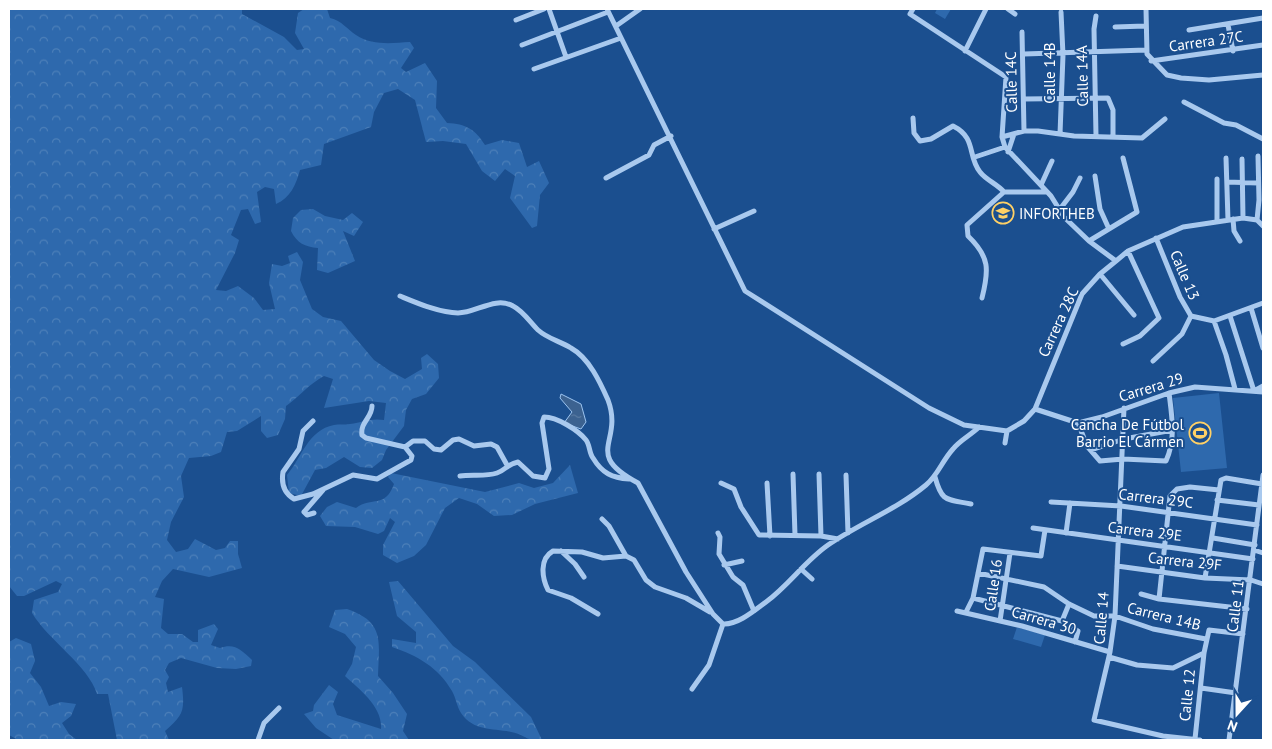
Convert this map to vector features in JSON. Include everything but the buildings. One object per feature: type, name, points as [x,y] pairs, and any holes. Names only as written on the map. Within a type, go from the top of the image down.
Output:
[{"type":"street","points":[[516,20],[544,9]]},
{"type":"street","points":[[549,9],[566,58]]},
{"type":"street","points":[[616,26],[640,9]]},
{"type":"street","points":[[965,51],[986,9]]},
{"type":"street","points":[[1008,9],[1015,14]]},
{"type":"street","points":[[1146,9],[1146,50],[1151,60],[1167,75],[1209,80],[1263,75]]},
{"type":"street","points":[[522,45],[608,10],[745,291],[929,408],[964,425],[1007,430],[1005,442]]},
{"type":"street","points":[[911,12],[965,51],[1006,77],[1002,137],[1006,149],[1041,185],[1064,217],[1089,241],[1116,261]]},
{"type":"street","name":"Calle 14B","points":[[1060,134],[1063,54],[1061,12]]},
{"type":"street","name":"Calle 14A","points":[[1096,16],[1094,53],[1096,136]]},
{"type":"street","points":[[1190,30],[1263,18]]},
{"type":"street","points":[[1228,25],[1233,51]]},
{"type":"street","points":[[1115,27],[1145,26]]},
{"type":"street","name":"Calle 14C","points":[[1022,32],[1024,54],[1024,131]]},
{"type":"street","points":[[534,69],[621,38]]},
{"type":"street","name":"Carrera 27C","points":[[1151,60],[1233,51],[1263,45]]},
{"type":"street","points":[[1024,54],[1146,50]]},
{"type":"street","points":[[1024,99],[1108,98],[1114,115],[1113,136]]},
{"type":"street","points":[[1184,102],[1224,123],[1236,126],[1263,139]]},
{"type":"street","points":[[913,118],[914,133],[920,141],[931,139],[953,126],[962,130],[979,171],[1004,192],[1046,192]]},
{"type":"street","points":[[1002,137],[1024,131],[1142,138],[1165,119]]},
{"type":"street","points":[[975,158],[1006,149],[1014,134]]},
{"type":"street","points":[[606,178],[649,156],[654,144],[671,136]]},
{"type":"street","points":[[1258,156],[1257,220],[1263,226]]},
{"type":"street","points":[[1089,241],[1137,212],[1123,158]]},
{"type":"street","points":[[1226,158],[1230,220],[1240,241]]},
{"type":"street","points":[[1242,159],[1243,218]]},
{"type":"street","points":[[1041,185],[1052,161]]},
{"type":"street","points":[[1095,176],[1100,209],[1108,229]]},
{"type":"street","points":[[1060,209],[1073,192],[1080,178]]},
{"type":"street","points":[[1217,221],[1218,179]]},
{"type":"street","points":[[1227,182],[1258,183]]},
{"type":"street","points":[[982,298],[987,278],[986,262],[981,249],[968,236],[966,228],[975,217],[1004,192]]},
{"type":"street","points":[[714,229],[754,211]]},
{"type":"street","name":"Carrera 28C","points":[[1007,430],[1024,421],[1035,409],[1082,294],[1100,274],[1128,251],[1183,226],[1243,218],[1257,220]]},
{"type":"street","name":"Calle 13","points":[[1156,238],[1180,297],[1191,316],[1214,321]]},
{"type":"street","points":[[1123,344],[1140,336],[1159,318],[1128,251]]},
{"type":"street","points":[[1100,274],[1134,315]]},
{"type":"street","points":[[400,296],[456,313],[467,312],[492,304],[503,303],[512,305],[548,337],[573,349],[590,366],[608,400],[612,426],[606,449],[607,457],[614,467],[638,483],[676,555],[713,614],[723,624],[730,624],[754,611],[779,592],[813,556],[848,533],[883,515],[935,477],[940,466],[954,447],[979,427]]},
{"type":"street","points":[[1234,389],[1214,321],[1263,303]]},
{"type":"street","points":[[1251,308],[1263,348]]},
{"type":"street","points":[[1153,361],[1182,334],[1191,316]]},
{"type":"street","points":[[1230,316],[1254,390],[1263,386]]},
{"type":"street","name":"Carrera 29","points":[[1078,423],[1169,393],[1195,387],[1263,392]]},
{"type":"street","points":[[1035,409],[1078,423],[1082,436],[1100,461],[1123,459],[1166,461],[1171,450],[1173,430],[1169,393]]},
{"type":"street","points":[[313,421],[303,431],[299,449],[283,472],[282,483],[287,495],[294,499],[300,499],[352,475],[381,478],[388,471],[411,460],[412,456],[405,448],[362,436],[361,428],[371,413],[372,406]]},
{"type":"street","name":"Calle 14","points":[[1124,408],[1115,616],[1110,655],[1094,720],[1163,736],[1198,740]]},
{"type":"street","points":[[460,476],[494,474],[500,472],[507,465],[518,462],[533,476],[545,478],[549,474],[549,468],[542,422],[544,417],[551,417],[586,440],[592,457],[605,473],[611,477],[632,479]]},
{"type":"street","points":[[1091,450],[1124,439],[1173,430]]},
{"type":"street","points":[[405,448],[413,441],[419,440],[425,440],[434,449],[441,450],[454,440],[459,439],[474,446],[491,444],[496,447],[507,465]]},
{"type":"street","points":[[793,474],[795,535]]},
{"type":"street","points":[[819,474],[821,536]]},
{"type":"street","points":[[846,475],[848,533]]},
{"type":"street","name":"Calle 11","points":[[1229,740],[1263,475]]},
{"type":"street","points":[[935,477],[940,494],[944,498],[971,504]]},
{"type":"street","points":[[1205,578],[1211,552],[1217,500],[1222,480],[1226,478],[1262,484]]},
{"type":"street","points":[[721,483],[734,489],[741,507],[759,535],[821,536],[839,539]]},
{"type":"street","points":[[767,483],[770,536]]},
{"type":"street","points":[[1159,598],[1170,496],[1177,488],[1190,487],[1219,490]]},
{"type":"street","points":[[314,513],[306,515],[304,512],[323,489]]},
{"type":"street","points":[[1217,500],[1259,505]]},
{"type":"street","name":"Carrera 29C","points":[[1051,502],[1168,511],[1257,524]]},
{"type":"street","points":[[1066,533],[1070,503]]},
{"type":"street","points":[[602,519],[609,526],[626,556]]},
{"type":"street","name":"Carrera 29E","points":[[1033,528],[1253,559]]},
{"type":"street","points":[[966,612],[973,598],[983,550],[1041,556],[1045,530]]},
{"type":"street","points":[[718,533],[720,537],[719,554],[724,565],[742,585],[754,611]]},
{"type":"street","points":[[1256,533],[1263,536]]},
{"type":"street","points":[[1213,538],[1254,548],[1263,553]]},
{"type":"street","points":[[598,614],[571,598],[548,590],[544,579],[546,557],[553,551],[582,552],[603,558],[626,556],[634,560],[646,580],[655,587],[686,598],[713,614]]},
{"type":"street","points":[[561,551],[575,564],[584,577]]},
{"type":"street","name":"Calle 16","points":[[1000,621],[1010,553]]},
{"type":"street","points":[[724,565],[742,560]]},
{"type":"street","name":"Carrera 29F","points":[[1117,566],[1205,578],[1251,580],[1263,584]]},
{"type":"street","points":[[801,569],[812,579]]},
{"type":"street","points":[[978,573],[1006,578]]},
{"type":"street","name":"Carrera 14B","points":[[1006,578],[1044,587],[1069,604],[1094,616],[1115,616],[1153,628],[1206,639]]},
{"type":"street","points":[[1141,594],[1247,609]]},
{"type":"street","points":[[973,598],[1062,621],[1078,631],[1075,642]]},
{"type":"street","points":[[1062,621],[1069,604]]},
{"type":"street","name":"Carrera 30","points":[[957,611],[1075,642],[1136,664],[1173,668],[1204,653]]},
{"type":"street","points":[[692,689],[709,665],[723,624]]},
{"type":"street","name":"Calle 12","points":[[1198,740],[1204,653],[1209,630],[1244,634]]},
{"type":"street","points":[[1201,688],[1236,693]]},
{"type":"street","points":[[258,740],[264,723],[279,708]]},
{"type":"green space","points":[[9,9],[242,9],[242,14],[284,37],[297,50],[304,49],[295,33],[298,13],[304,9],[327,9],[330,18],[369,41],[383,43],[410,42],[414,48],[401,68],[406,72],[425,63],[437,81],[436,108],[447,123],[469,128],[478,135],[485,145],[502,140],[519,143],[527,167],[539,161],[549,183],[540,195],[537,226],[532,228],[510,198],[515,176],[505,169],[495,181],[482,171],[466,144],[443,141],[426,142],[415,100],[398,89],[384,93],[374,112],[371,127],[324,144],[321,165],[300,170],[292,190],[281,201],[276,204],[274,189],[265,187],[257,192],[261,222],[255,224],[248,209],[241,210],[231,235],[239,240],[235,253],[216,290],[226,291],[238,286],[254,298],[263,310],[275,309],[269,283],[272,264],[282,266],[290,263],[288,256],[297,252],[303,262],[300,280],[312,309],[323,317],[341,321],[374,360],[390,371],[405,379],[422,369],[421,358],[427,354],[438,364],[439,378],[426,394],[412,399],[406,410],[404,426],[386,450],[382,460],[372,468],[360,467],[344,457],[326,468],[315,470],[301,496],[289,493],[287,475],[312,438],[318,432],[334,425],[384,420],[386,403],[369,401],[324,408],[333,379],[324,376],[286,406],[285,419],[278,435],[267,438],[261,431],[261,416],[237,431],[227,432],[221,452],[211,456],[189,458],[181,476],[184,497],[171,522],[167,540],[176,552],[188,549],[195,539],[216,550],[225,548],[230,541],[238,541],[238,554],[242,568],[209,577],[173,569],[162,581],[155,597],[164,599],[161,628],[168,634],[182,634],[193,642],[198,642],[198,630],[214,624],[218,629],[211,645],[220,648],[234,647],[241,650],[252,660],[251,666],[236,669],[217,668],[181,658],[169,663],[165,670],[169,677],[166,683],[168,692],[182,687],[183,707],[176,721],[165,731],[169,740],[117,740],[108,694],[97,694],[92,683],[77,663],[32,613],[34,600],[58,592],[62,584],[56,581],[24,596],[17,596],[9,586]]},
{"type":"green space","points":[[937,9],[951,9],[945,19],[935,13]]},
{"type":"green space","points":[[313,209],[325,216],[343,220],[352,213],[363,222],[354,236],[343,231],[355,261],[328,273],[317,270],[318,248],[302,244],[291,231],[293,218],[301,210]]},
{"type":"green space","name":"Cancha De Fútbol Barrio El Cármen","points":[[1219,393],[1227,468],[1181,472],[1173,398]]},
{"type":"green space","points":[[570,465],[578,493],[535,504],[512,515],[494,516],[477,504],[459,498],[445,508],[426,545],[414,556],[397,563],[383,555],[383,545],[395,522],[390,518],[384,531],[378,534],[355,527],[326,526],[320,516],[327,507],[337,502],[356,508],[387,497],[394,484],[388,477],[391,473],[485,492],[519,483],[534,488],[553,483]]},
{"type":"green space","points":[[398,581],[453,646],[475,662],[531,717],[542,740],[530,739],[513,732],[481,727],[467,720],[458,708],[452,691],[434,669],[410,654],[392,647],[392,639],[416,643],[416,632],[397,616],[389,582]]},
{"type":"green space","points":[[347,609],[368,620],[374,627],[379,643],[378,676],[393,693],[407,714],[403,731],[409,740],[334,740],[316,728],[304,714],[313,711],[314,705],[329,685],[338,692],[333,704],[337,715],[381,729],[381,721],[374,706],[345,676],[352,664],[356,647],[345,634],[329,627],[335,610]]},
{"type":"green space","points":[[1017,627],[1045,635],[1041,647],[1013,639]]},
{"type":"green space","points":[[16,638],[31,644],[35,661],[30,673],[41,687],[49,706],[61,702],[76,704],[71,716],[62,723],[69,734],[77,740],[18,740],[9,735],[9,642]]},
{"type":"water","points":[[561,394],[581,404],[586,422],[581,429],[564,423],[572,412],[560,398]]},
{"type":"place","name":"INFORTHEB","points":[[1003,213]]},
{"type":"place","name":"Cancha De Fútbol Barrio El Cármen","points":[[1200,433]]}]
